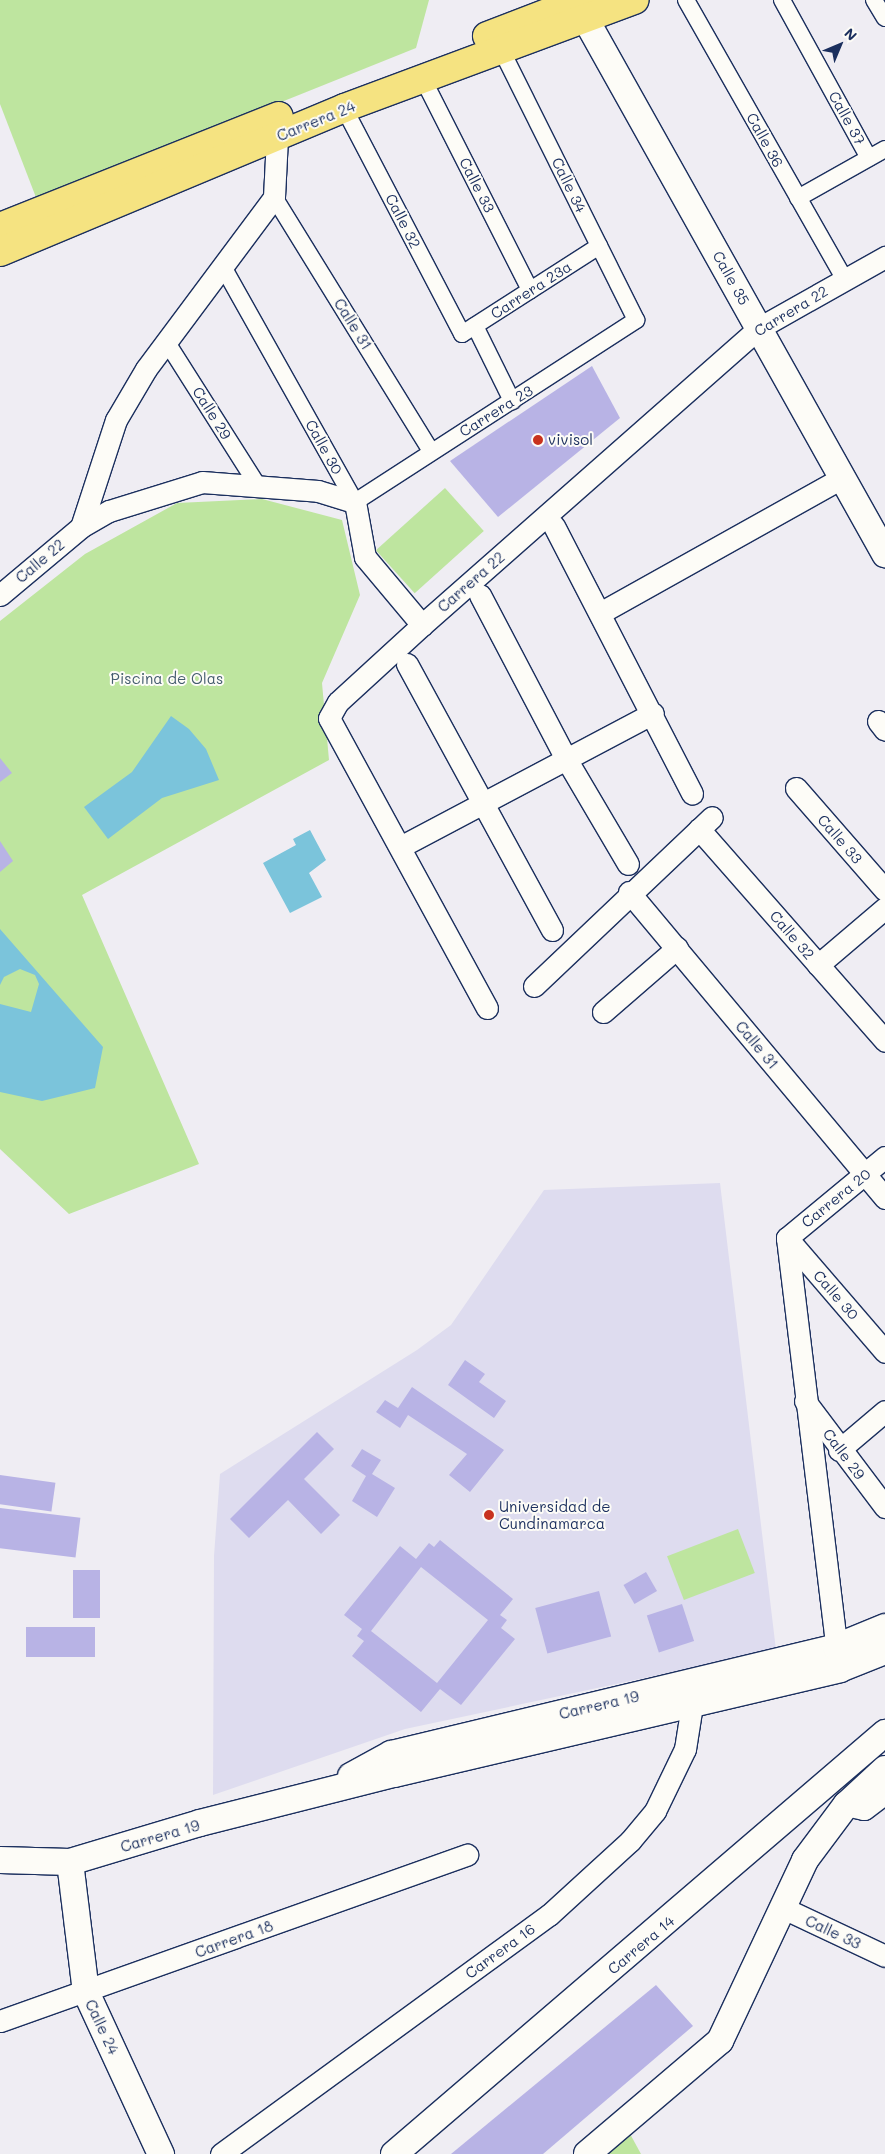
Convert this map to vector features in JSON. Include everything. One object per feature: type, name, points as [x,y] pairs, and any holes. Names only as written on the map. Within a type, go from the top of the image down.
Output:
[{"type":"main road","name":"Carrera 24","points":[[0,227],[581,7],[635,0]]},
{"type":"main road","name":"Carrera 24","points":[[0,252],[344,108],[502,51],[581,7]]},
{"type":"street","name":"Calle 36","points":[[686,0],[845,280]]},
{"type":"street","name":"Calle 37","points":[[782,0],[869,158]]},
{"type":"street","points":[[874,0],[885,18]]},
{"type":"street","name":"Calle 35","points":[[581,7],[759,328],[840,479],[885,554]]},
{"type":"street","name":"Calle 34","points":[[502,51],[636,320]]},
{"type":"street","name":"Calle 33","points":[[423,79],[530,290]]},
{"type":"street","name":"Calle 32","points":[[344,108],[468,330],[512,401]]},
{"type":"street","points":[[81,527],[116,420],[166,341],[274,197],[277,136]]},
{"type":"street","points":[[798,198],[885,149]]},
{"type":"street","name":"Calle 31","points":[[274,197],[431,452]]},
{"type":"street","name":"Carrera 23a","points":[[468,330],[599,246]]},
{"type":"street","name":"Carrera 22","points":[[487,1008],[329,718],[338,702],[759,328],[885,258]]},
{"type":"street","name":"Calle 30","points":[[222,265],[355,502],[364,557],[422,626]]},
{"type":"street","name":"Carrera 23","points":[[355,502],[636,320]]},
{"type":"street","name":"Calle 29","points":[[166,341],[258,486]]},
{"type":"street","points":[[600,613],[840,479]]},
{"type":"street","name":"Calle 22","points":[[0,595],[81,527],[109,511],[202,482],[318,491],[355,502]]},
{"type":"street","points":[[554,526],[653,713],[692,793]]},
{"type":"street","points":[[480,595],[565,757],[628,864]]},
{"type":"street","points":[[407,664],[552,930]]},
{"type":"street","points":[[400,847],[565,757],[653,713]]},
{"type":"street","name":"Calle 33","points":[[796,788],[885,890]]},
{"type":"street","name":"Calle 32","points":[[629,892],[705,823],[818,966],[885,1041]]},
{"type":"street","points":[[534,986],[629,892]]},
{"type":"street","name":"Calle 31","points":[[629,892],[885,1198]]},
{"type":"street","points":[[818,966],[885,908]]},
{"type":"street","points":[[602,1012],[677,948]]},
{"type":"street","name":"Carrera 20","points":[[787,1238],[885,1157]]},
{"type":"street","points":[[787,1238],[804,1399],[838,1658]]},
{"type":"street","name":"Calle 30","points":[[787,1238],[885,1352]]},
{"type":"street","name":"Calle 29","points":[[804,1399],[839,1450],[885,1507]]},
{"type":"street","points":[[839,1450],[885,1411]]},
{"type":"street","name":"Carrera 19","points":[[838,1658],[885,1627]]},
{"type":"street","name":"Carrera 19","points":[[0,1860],[70,1862],[200,1823],[318,1795],[391,1754],[691,1695],[838,1658],[882,1656]]},
{"type":"street","name":"Carrera 16","points":[[221,2154],[549,1915],[630,1841],[655,1811],[672,1783],[685,1749],[691,1695]]},
{"type":"street","name":"Carrera 14","points":[[394,2154],[885,1733]]},
{"type":"street","points":[[587,2154],[720,2041],[781,1907],[805,1860],[846,1805],[885,1769]]},
{"type":"street","points":[[846,1805],[864,1809],[885,1793]]},
{"type":"street","name":"Carrera 18","points":[[0,2021],[467,1855]]},
{"type":"street","name":"Calle 24","points":[[70,1862],[86,1992],[161,2154]]},
{"type":"street","name":"Calle 33","points":[[781,1907],[885,1956]]},
{"type":"shaded area","name":"Universidad de Cundinamarca","points":[[720,1183],[776,1650],[405,1729],[213,1795],[214,1556],[220,1474],[417,1350],[451,1325],[544,1190]]},
{"type":"green space","points":[[0,0],[429,0],[416,48],[37,200],[0,104]]},
{"type":"green space","points":[[445,488],[484,531],[415,593],[376,550]]},
{"type":"green space","name":"Piscina de Olas","points":[[262,499],[342,520],[360,595],[322,683],[329,760],[82,895],[199,1164],[69,1214],[0,1149],[0,621],[85,554],[177,503]]},
{"type":"green space","points":[[738,1529],[755,1573],[684,1600],[667,1556]]},
{"type":"green space","points":[[629,2132],[641,2154],[604,2154]]},
{"type":"water","points":[[171,716],[189,729],[206,749],[219,780],[162,798],[108,839],[84,807],[132,772]]},
{"type":"water","points":[[310,830],[326,860],[309,873],[322,897],[290,913],[263,863],[296,845],[293,839]]},
{"type":"water","points":[[0,929],[103,1047],[95,1088],[42,1101],[0,1092],[0,1004],[31,1012],[39,984],[35,975],[20,969],[4,977],[0,985]]},
{"type":"building","name":"vivisol","points":[[592,366],[620,418],[498,517],[450,461]]},
{"type":"building","points":[[0,758],[12,773],[0,782]]},
{"type":"building","points":[[0,841],[13,861],[0,872]]},
{"type":"building","points":[[465,1360],[485,1374],[479,1382],[506,1401],[494,1418],[448,1385]]},
{"type":"building","points":[[412,1387],[504,1450],[470,1492],[449,1475],[467,1454],[408,1415],[400,1428],[376,1412],[385,1400],[398,1408]]},
{"type":"building","points":[[317,1432],[334,1449],[304,1479],[340,1515],[321,1534],[288,1500],[249,1538],[230,1519]]},
{"type":"building","points":[[362,1449],[381,1460],[372,1474],[395,1488],[377,1517],[352,1501],[366,1476],[351,1466]]},
{"type":"building","points":[[0,1475],[55,1483],[51,1512],[0,1504]]},
{"type":"building","points":[[0,1508],[80,1518],[76,1558],[0,1548]]},
{"type":"building","points":[[440,1540],[513,1599],[500,1615],[507,1620],[501,1628],[515,1639],[461,1705],[440,1689],[421,1712],[352,1656],[364,1641],[357,1636],[362,1629],[344,1615],[400,1546],[416,1559],[429,1543],[434,1547]],"holes":[[[421,1567],[488,1620],[437,1683],[371,1631]]]},
{"type":"building","points":[[73,1570],[100,1570],[100,1618],[73,1618]]},
{"type":"building","points":[[646,1572],[657,1591],[634,1604],[623,1585]]},
{"type":"building","points":[[599,1591],[611,1636],[547,1653],[535,1608]]},
{"type":"building","points":[[682,1604],[694,1641],[659,1653],[647,1615]]},
{"type":"building","points":[[26,1627],[95,1627],[95,1657],[26,1657]]},
{"type":"building","points":[[656,1985],[693,2026],[543,2154],[451,2154]]},
{"type":"place","name":"vivisol","points":[[538,440]]},
{"type":"place","name":"Universidad de Cundinamarca","points":[[489,1515]]}]
